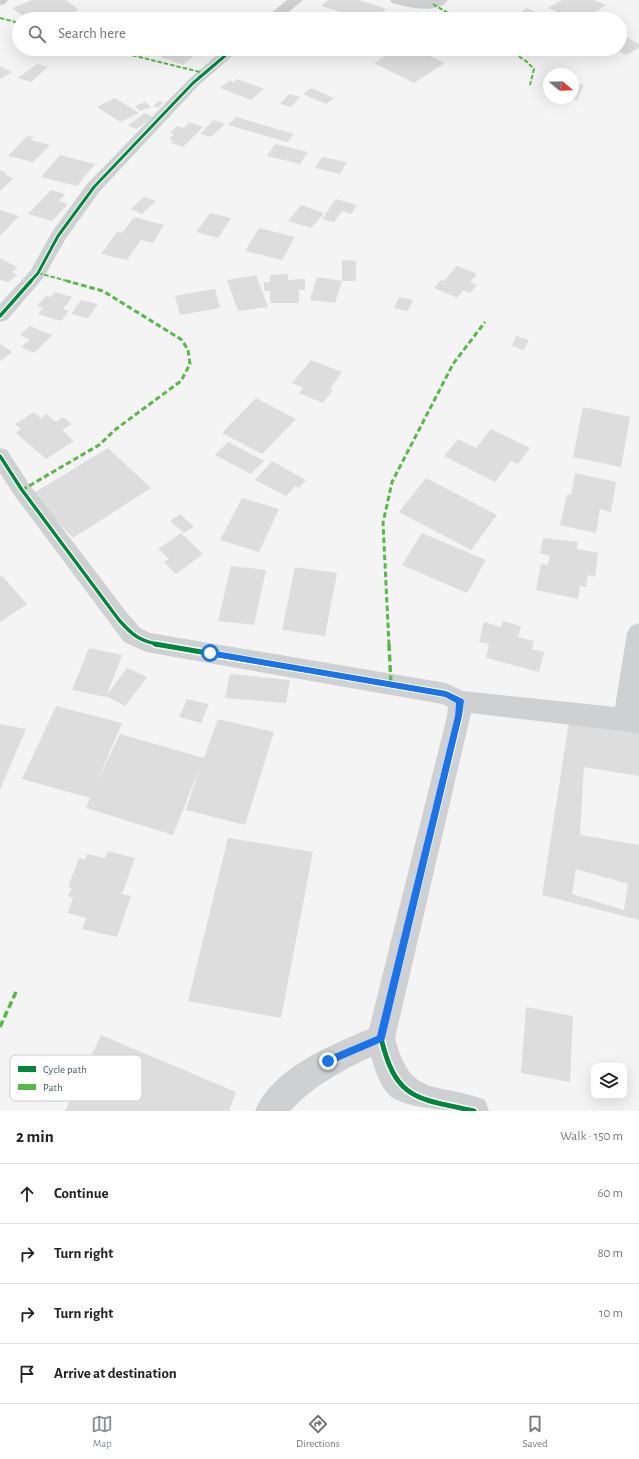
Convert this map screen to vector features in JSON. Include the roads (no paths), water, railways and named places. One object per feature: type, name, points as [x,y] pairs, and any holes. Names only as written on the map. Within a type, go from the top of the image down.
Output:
[{"type":"street","points":[[280,12],[296,0]]},
{"type":"street","points":[[397,0],[428,6],[441,0]]},
{"type":"street","points":[[0,316],[38,273],[58,236],[94,187],[192,83],[225,56]]},
{"type":"street","points":[[0,456],[22,490],[118,620],[132,635],[146,642],[446,694],[460,701],[632,720],[639,633]]},
{"type":"street","points":[[460,701],[459,716],[381,1038],[393,1075],[402,1087],[418,1097],[474,1111]]},
{"type":"street","points":[[270,1111],[304,1076],[328,1061],[381,1038]]}]
